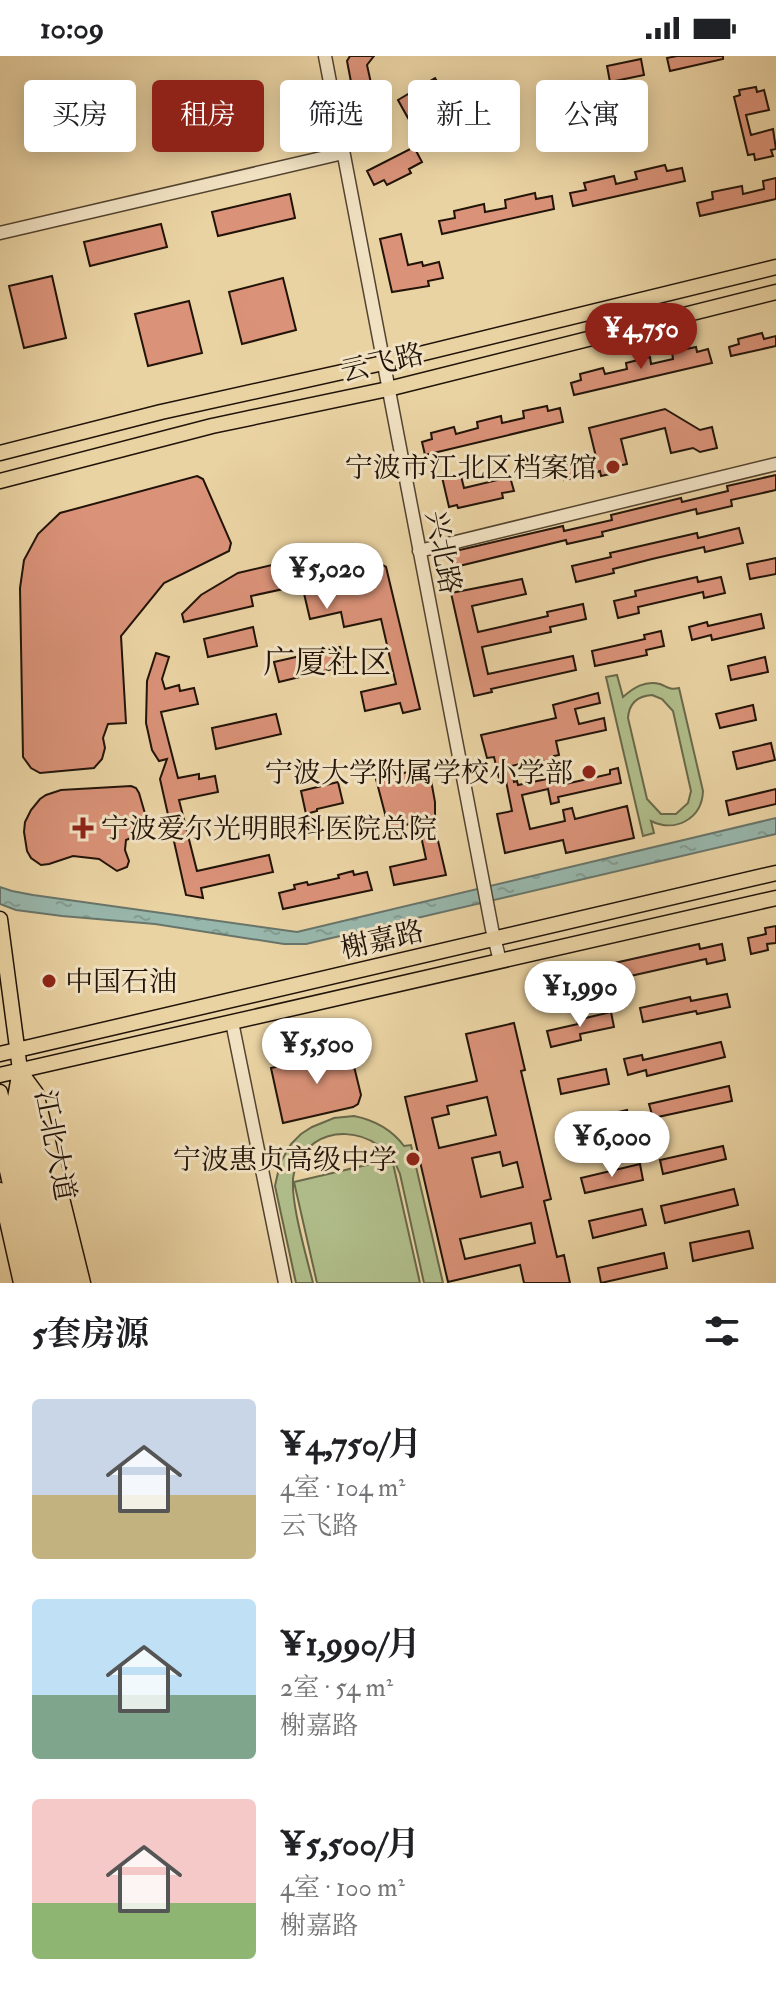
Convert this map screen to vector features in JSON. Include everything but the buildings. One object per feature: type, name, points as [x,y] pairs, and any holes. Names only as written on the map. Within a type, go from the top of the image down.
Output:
[{"type":"highway","points":[[20,1070],[70,1283]]},
{"type":"highway","points":[[0,1130],[34,1283]]},
{"type":"main road","name":"云飞路","points":[[0,453],[776,267]]},
{"type":"main road","name":"云飞路","points":[[0,481],[212,426],[388,389],[776,292]]},
{"type":"main road","name":"榭嘉路","points":[[0,1054],[493,934],[776,873]]},
{"type":"main road","name":"榭嘉路","points":[[0,1075],[776,898]]},
{"type":"main road","name":"江北大道","points":[[0,922],[20,1070],[15,1098],[60,1283]]},
{"type":"main road","points":[[20,1070],[36,1093],[83,1283]]},
{"type":"main road","name":"江北大道","points":[[0,1092],[48,1283]]},
{"type":"main road","points":[[0,1190],[21,1283]]},
{"type":"street","name":"兴北路","points":[[325,56],[500,961]]},
{"type":"street","points":[[0,233],[343,153]]},
{"type":"street","points":[[419,551],[776,464]]},
{"type":"street","points":[[232,1022],[285,1283]]},
{"type":"green space","points":[[617,675],[623,697],[649,683],[679,688],[703,791],[698,809],[686,821],[669,825],[651,821],[654,833],[643,836],[606,677]],"holes":[[[652,695],[662,699],[673,711],[691,791],[688,803],[676,814],[661,814],[647,799],[628,718],[632,704],[638,699]]]},
{"type":"green space","points":[[354,1116],[382,1126],[404,1146],[411,1145],[443,1283],[424,1283],[400,1174],[391,1157],[363,1137],[346,1134],[329,1136],[314,1143],[302,1155],[294,1173],[296,1211],[313,1283],[296,1283],[275,1186],[280,1163],[291,1144],[312,1127],[334,1118]]},
{"type":"green space","points":[[392,1159],[420,1283],[317,1283],[294,1182]]},
{"type":"water","points":[[776,818],[776,834],[306,944],[284,944],[155,924],[16,910],[0,904],[0,887],[33,895],[297,932]]},
{"type":"place","name":"宁波市江北区档案馆","points":[[613,467]]},
{"type":"place","name":"宁波大学附属学校小学部","points":[[589,772]]},
{"type":"place","name":"宁波爱尔光明眼科医院总院","points":[[83,828]]},
{"type":"place","name":"中国石油","points":[[49,981]]},
{"type":"place","name":"宁波惠贞高级中学","points":[[413,1159]]},
{"type":"district","name":"广厦社区","points":[[327,662]]}]
